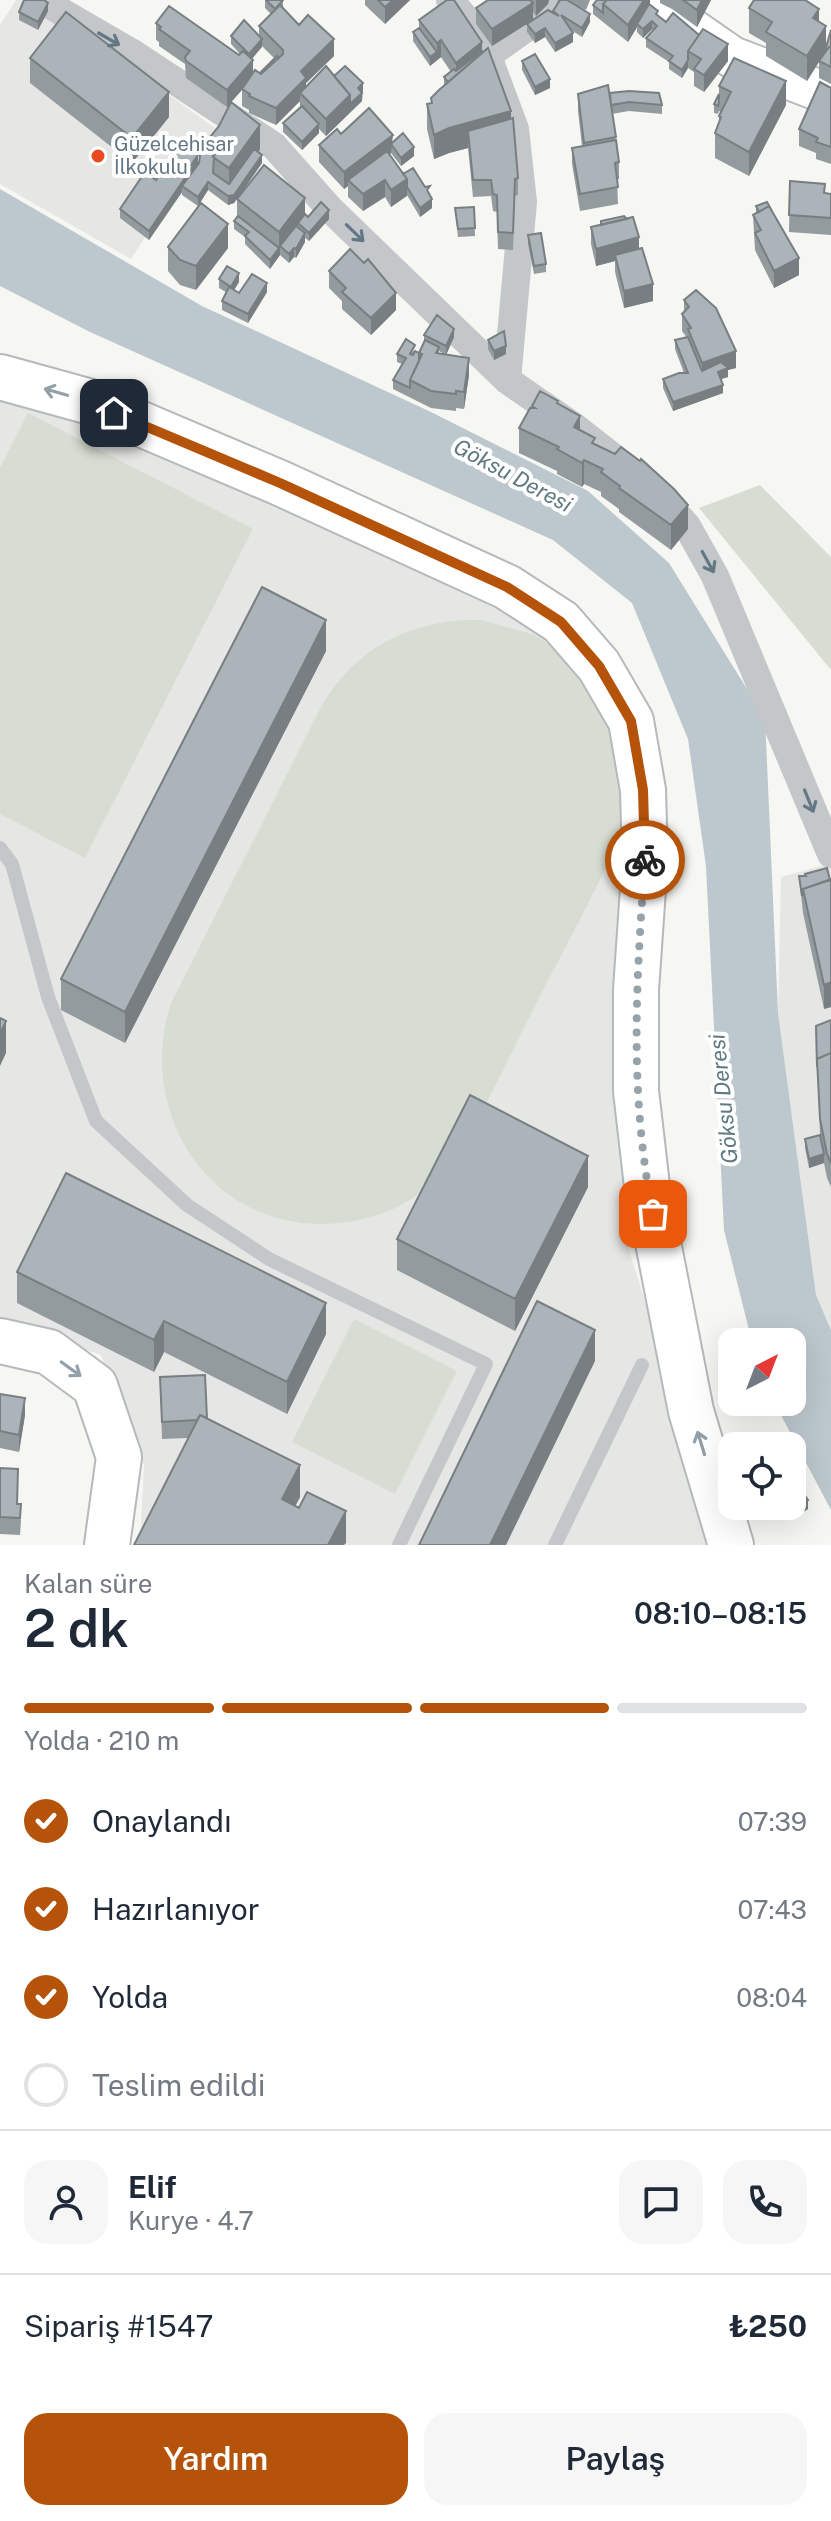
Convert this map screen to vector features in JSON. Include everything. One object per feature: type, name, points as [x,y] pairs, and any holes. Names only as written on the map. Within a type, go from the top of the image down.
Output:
[{"type":"main road","points":[[0,377],[87,401],[280,483],[507,587],[561,622],[599,666],[631,721],[643,790],[645,860],[636,990],[636,1091],[647,1186],[691,1411],[731,1545]]},
{"type":"main road","points":[[0,1341],[49,1352],[95,1386],[119,1457],[107,1545]]},
{"type":"street","points":[[41,0],[131,52],[274,146],[330,209],[507,380],[576,428],[671,506],[687,526],[715,576],[831,854]]},
{"type":"street","points":[[450,0],[466,19],[487,56],[515,129],[523,202],[507,380]]},
{"type":"street","points":[[487,56],[550,11],[553,0]]},
{"type":"street","points":[[650,0],[732,57],[831,95]]},
{"type":"street","points":[[330,209],[352,190]]},
{"type":"lane","points":[[0,848],[12,864],[48,997],[96,1121],[187,1205],[269,1259],[486,1364],[399,1545]]},
{"type":"lane","points":[[555,1545],[642,1365]]},
{"type":"shaded area","name":"Güzelcehisar İlkokulu","points":[[16,0],[21,0],[111,53],[215,128],[131,259],[0,184],[0,25]]},
{"type":"shaded area","points":[[0,390],[56,405],[375,543],[555,640],[619,819],[627,1244],[722,1545],[140,1545],[144,1465],[101,1355],[0,1320]]},
{"type":"shaded area","points":[[28,413],[253,529],[85,858],[0,814],[0,468]]},
{"type":"shaded area","points":[[760,485],[831,557],[831,670],[699,508]]},
{"type":"shaded area","points":[[481,620],[532,634],[562,651],[616,720],[624,824],[618,841],[485,1106],[457,1150],[424,1189],[388,1211],[347,1222],[301,1223],[261,1212],[225,1192],[197,1164],[177,1129],[165,1089],[162,1047],[171,1003],[321,707],[335,686],[351,668],[388,640],[432,624]]},
{"type":"shaded area","points":[[831,863],[831,1330],[816,1295],[778,1013],[781,877]]},
{"type":"shaded area","points":[[354,1319],[457,1371],[395,1494],[292,1442]]},
{"type":"water","name":"Göksu Deresi","points":[[0,189],[202,306],[431,412],[588,491],[669,563],[765,718],[778,1013],[816,1295],[831,1330],[831,1510],[806,1463],[806,1432],[790,1432],[781,1416],[806,1416],[806,1328],[748,1328],[724,1230],[706,866],[688,739],[632,603],[553,540],[90,332],[0,286]]},
{"type":"building","points":[[24,0],[44,0],[48,3],[38,22],[19,12]]},
{"type":"building","points":[[266,0],[283,0],[275,9]]},
{"type":"building","points":[[378,0],[393,0],[385,7]]},
{"type":"building","points":[[447,0],[454,0],[482,42],[456,63],[441,40],[437,43],[419,20]]},
{"type":"building","points":[[488,0],[530,0],[533,3],[492,29],[476,8]]},
{"type":"building","points":[[560,0],[567,0],[590,14],[582,28],[561,15],[573,33],[555,43],[545,28],[535,34],[527,24],[548,10],[559,16],[553,11]]},
{"type":"building","points":[[597,0],[607,0],[603,4],[603,13],[593,5]]},
{"type":"building","points":[[607,0],[644,0],[628,25],[603,4]]},
{"type":"building","points":[[683,0],[702,0],[697,10]]},
{"type":"building","points":[[754,0],[805,0],[819,9],[813,18],[826,26],[807,56],[766,32],[772,22],[749,8]]},
{"type":"building","points":[[649,4],[666,22],[673,13],[699,35],[688,51],[688,60],[682,70],[669,61],[673,56],[646,38],[657,26],[652,21],[643,29],[637,24]]},
{"type":"building","points":[[280,5],[299,25],[308,15],[334,39],[301,71],[306,78],[276,108],[249,96],[242,89],[255,70],[261,74],[283,54],[283,50],[259,26]]},
{"type":"building","points":[[169,6],[239,55],[243,51],[253,60],[227,90],[186,61],[185,57],[190,51],[159,29],[161,27],[156,23]]},
{"type":"building","points":[[66,12],[169,92],[132,138],[30,58]]},
{"type":"building","points":[[244,20],[262,39],[249,54],[231,36]]},
{"type":"building","points":[[419,28],[437,52],[430,57],[413,32]]},
{"type":"building","points":[[703,29],[728,44],[704,75],[694,69],[701,59],[688,51]]},
{"type":"building","points":[[831,30],[831,48],[824,54]]},
{"type":"building","points":[[488,48],[511,111],[434,135],[427,104],[432,103],[431,98],[439,90]]},
{"type":"building","points":[[831,48],[831,67],[819,61]]},
{"type":"building","points":[[482,51],[448,82],[444,77],[454,69],[456,71]]},
{"type":"building","points":[[535,54],[550,79],[535,87],[522,61]]},
{"type":"building","points":[[734,58],[786,81],[749,152],[715,133],[719,116],[731,92],[719,86]]},
{"type":"building","points":[[326,66],[350,95],[326,119],[300,93]]},
{"type":"building","points":[[345,66],[363,83],[358,88],[362,93],[350,104],[350,95],[334,76]]},
{"type":"building","points":[[820,82],[831,88],[831,147],[816,142],[818,138],[799,129]]},
{"type":"building","points":[[608,85],[616,137],[584,143],[578,94]]},
{"type":"building","points":[[610,93],[659,93],[662,105],[629,102],[611,105]]},
{"type":"building","points":[[231,102],[260,125],[229,168],[213,157],[221,146],[210,137]]},
{"type":"building","points":[[302,106],[319,124],[302,142],[283,123]]},
{"type":"building","points":[[369,108],[393,135],[344,172],[319,145],[337,129],[341,134]]},
{"type":"building","points":[[513,118],[518,178],[515,179],[513,233],[498,232],[497,195],[493,194],[491,180],[473,180],[468,131]]},
{"type":"building","points":[[403,133],[414,147],[401,158],[391,144]]},
{"type":"building","points":[[616,140],[618,187],[580,194],[572,148]]},
{"type":"building","points":[[209,142],[210,153],[214,156],[213,173],[229,184],[254,149],[262,155],[234,195],[228,196],[208,182],[198,197],[182,186],[199,163],[200,155]]},
{"type":"building","points":[[181,143],[198,155],[149,231],[120,209],[145,172],[156,180]]},
{"type":"building","points":[[387,151],[407,179],[391,190],[385,180],[363,194],[348,180]]},
{"type":"building","points":[[264,165],[305,198],[279,232],[237,199]]},
{"type":"building","points":[[413,168],[425,187],[430,186],[427,190],[432,199],[420,208],[403,174]]},
{"type":"building","points":[[790,181],[825,184],[824,193],[831,194],[831,218],[789,215]]},
{"type":"building","points":[[321,202],[329,210],[309,233],[298,223]]},
{"type":"building","points":[[767,202],[772,211],[769,206],[759,212],[756,206]]},
{"type":"building","points":[[201,203],[228,224],[196,266],[180,260],[168,247]]},
{"type":"building","points":[[769,206],[799,258],[774,271],[755,233],[761,230],[753,215]]},
{"type":"building","points":[[474,207],[475,228],[458,229],[455,208]]},
{"type":"building","points":[[238,216],[279,248],[270,260],[245,236],[249,232],[234,221]]},
{"type":"building","points":[[624,216],[627,219],[601,225],[601,221]]},
{"type":"building","points":[[633,217],[639,237],[596,249],[591,227]]},
{"type":"building","points":[[296,226],[305,233],[296,249],[289,254],[280,246]]},
{"type":"building","points":[[541,233],[546,264],[534,266],[528,235]]},
{"type":"building","points":[[642,248],[653,284],[624,291],[615,255]]},
{"type":"building","points":[[350,249],[364,263],[368,259],[396,293],[371,318],[342,292],[346,288],[329,271]]},
{"type":"building","points":[[227,266],[239,273],[231,287],[219,279]]},
{"type":"building","points":[[252,274],[267,283],[248,314],[222,301],[229,287],[239,293]]},
{"type":"building","points":[[696,290],[716,308],[736,351],[702,363],[688,329],[691,328],[682,314],[689,307],[684,300]]},
{"type":"building","points":[[437,315],[454,329],[446,346],[424,335]]},
{"type":"building","points":[[504,331],[506,346],[494,351],[488,340]]},
{"type":"building","points":[[688,337],[702,371],[721,362],[728,368],[718,372],[723,385],[673,402],[663,379],[688,373],[675,340]]},
{"type":"building","points":[[406,339],[415,345],[410,354],[413,355],[415,351],[419,353],[410,388],[393,380],[406,358],[397,354]]},
{"type":"building","points":[[425,340],[439,347],[436,353],[469,358],[464,392],[431,391],[410,380]]},
{"type":"building","points":[[540,391],[580,416],[574,427],[595,438],[592,443],[615,454],[621,447],[641,459],[674,489],[688,505],[671,525],[619,488],[601,472],[603,469],[584,460],[582,463],[557,449],[559,447],[519,428],[530,408],[535,408],[532,406]]},
{"type":"building","points":[[262,587],[326,620],[125,1012],[61,979]]},
{"type":"building","points":[[827,868],[830,880],[803,889],[802,896],[799,876]]},
{"type":"building","points":[[831,879],[831,982],[824,985],[803,889]]},
{"type":"building","points":[[0,1018],[6,1021],[0,1034]]},
{"type":"building","points":[[831,1020],[831,1053],[817,1059],[817,1067],[816,1026]]},
{"type":"building","points":[[831,1053],[831,1163],[820,1119],[817,1059]]},
{"type":"building","points":[[470,1095],[588,1156],[515,1299],[397,1239]]},
{"type":"building","points":[[820,1135],[824,1154],[809,1159],[805,1139]]},
{"type":"building","points":[[66,1173],[326,1303],[287,1382],[164,1321],[154,1340],[17,1272]]},
{"type":"building","points":[[537,1301],[595,1330],[490,1545],[419,1545]]},
{"type":"building","points":[[205,1375],[207,1418],[200,1415],[197,1420],[162,1422],[160,1377]]},
{"type":"building","points":[[0,1394],[25,1398],[19,1435],[0,1431]]},
{"type":"building","points":[[200,1415],[300,1465],[282,1499],[299,1508],[307,1492],[346,1511],[328,1545],[134,1545]]},
{"type":"building","points":[[0,1468],[18,1469],[17,1504],[21,1504],[20,1518],[0,1517]]},
{"type":"way so far","points":[[645,860],[636,990],[636,1091],[653,1214]]},
{"type":"place","name":"Güzelcehisar İlkokulu","points":[[98,156]]},
{"type":"route","points":[[114,413],[280,483],[507,587],[561,622],[599,666],[631,721],[643,790],[645,860]]}]
